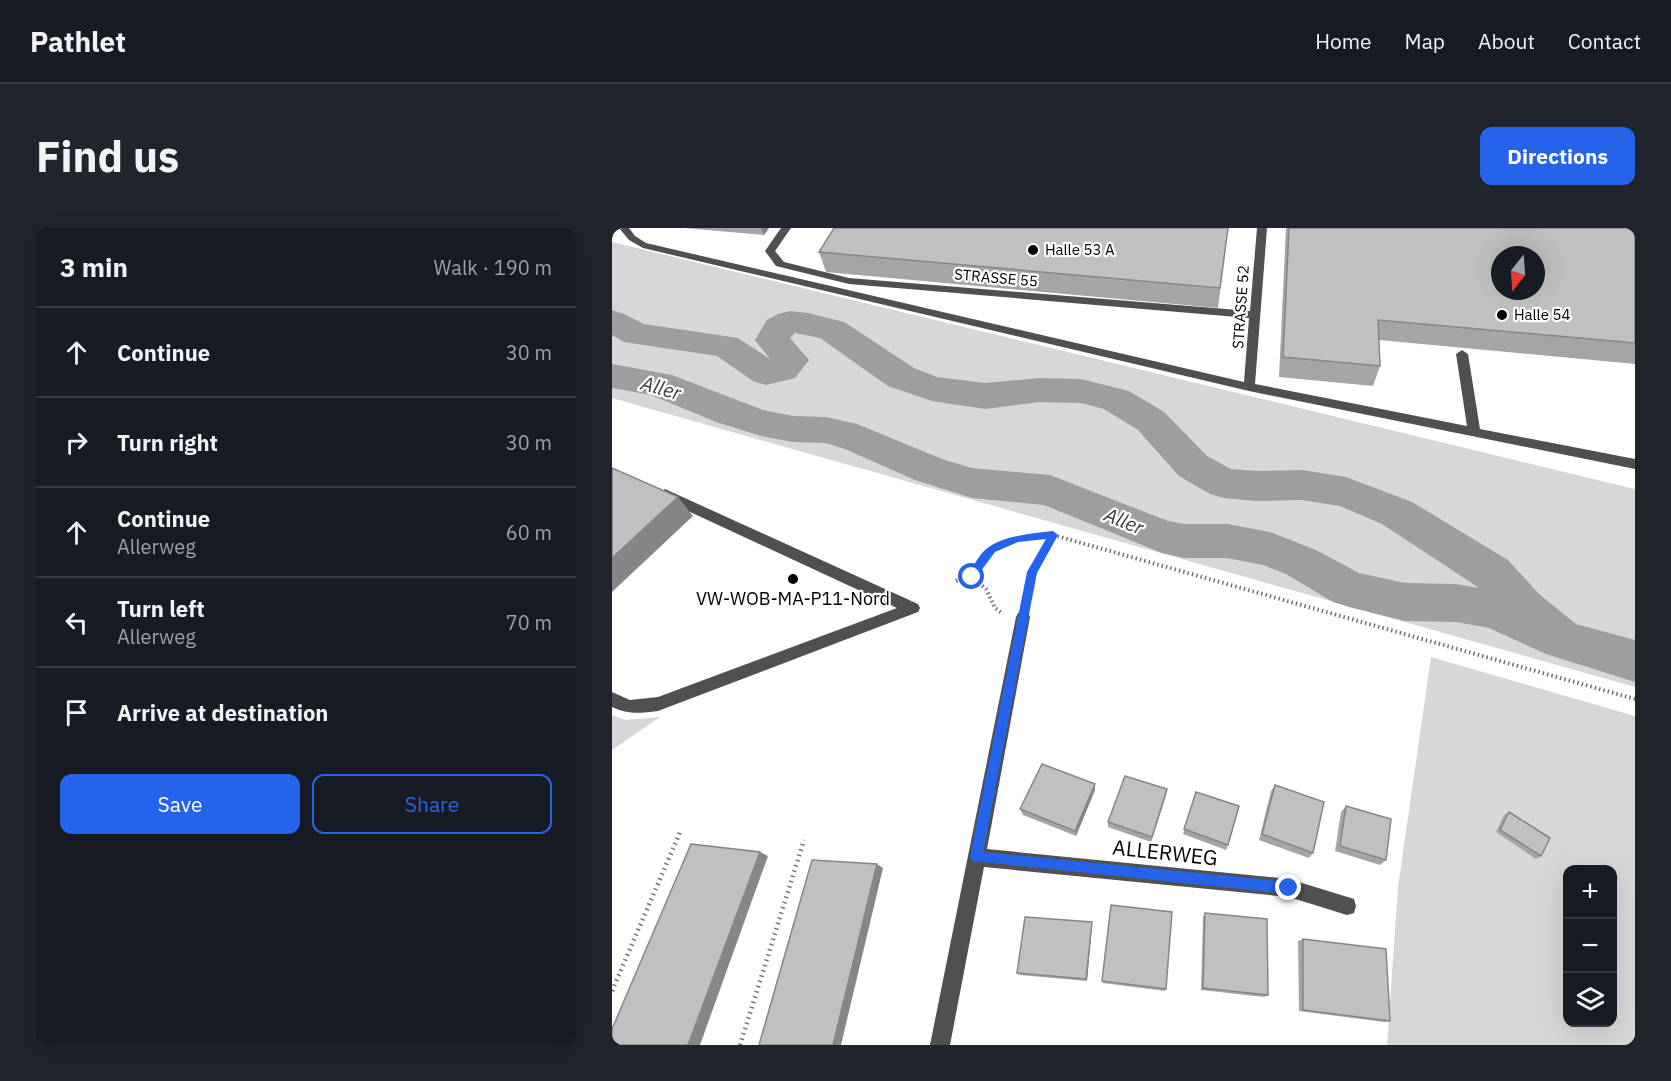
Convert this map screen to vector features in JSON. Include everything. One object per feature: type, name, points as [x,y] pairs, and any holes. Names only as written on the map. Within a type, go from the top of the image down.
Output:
[{"type":"street","points":[[624,228],[632,238],[643,245],[1249,387],[1635,464]]},
{"type":"street","name":"STRASSE 55","points":[[786,228],[770,251],[780,264],[849,281],[1255,315]]},
{"type":"street","name":"STRASSE 52","points":[[1249,387],[1262,228]]},
{"type":"street","points":[[1462,354],[1474,432]]},
{"type":"street","points":[[612,699],[629,707],[649,707],[913,608],[655,489]]},
{"type":"street","points":[[940,1045],[1023,617]]},
{"type":"street","name":"ALLERWEG","points":[[976,857],[1289,888],[1347,906]]},
{"type":"path","points":[[1023,617],[1032,572],[1053,535]]},
{"type":"path","points":[[956,581],[972,577],[980,568],[983,558],[991,550],[1017,539],[1053,535],[1635,699]]},
{"type":"path","points":[[972,577],[986,589],[991,599]]},
{"type":"path","points":[[612,991],[681,830]]},
{"type":"path","points":[[740,1045],[804,840]]},
{"type":"shaded area","points":[[612,242],[1635,489],[1635,687],[612,398]]},
{"type":"shaded area","points":[[1431,657],[1635,716],[1635,1045],[1387,1045],[1398,887]]},
{"type":"shaded area","points":[[612,715],[625,720],[660,717],[612,750]]},
{"type":"building","name":"Halle 53 A","points":[[834,228],[1228,228],[1220,288],[819,252]]},
{"type":"building","name":"Halle 54","points":[[1289,228],[1635,228],[1635,343],[1378,320],[1380,366],[1283,357]]},
{"type":"building","points":[[612,468],[678,497],[612,558]]},
{"type":"building","points":[[1042,764],[1095,784],[1075,831],[1020,809]]},
{"type":"building","points":[[1125,776],[1167,789],[1152,837],[1108,822]]},
{"type":"building","points":[[1275,785],[1324,802],[1313,853],[1262,834]]},
{"type":"building","points":[[1196,792],[1239,806],[1228,845],[1184,829]]},
{"type":"building","points":[[1346,806],[1391,819],[1386,860],[1340,846]]},
{"type":"building","points":[[1509,812],[1550,838],[1541,856],[1500,830]]},
{"type":"building","points":[[691,844],[760,852],[688,1045],[612,1045],[612,1029]]},
{"type":"building","points":[[812,860],[877,864],[833,1045],[759,1045]]},
{"type":"building","points":[[1111,905],[1172,912],[1166,989],[1102,981]]},
{"type":"building","points":[[1205,913],[1267,919],[1268,995],[1203,988]]},
{"type":"building","points":[[1025,917],[1092,922],[1086,979],[1017,973]]},
{"type":"building","points":[[1303,939],[1386,949],[1390,1021],[1303,1010]]},
{"type":"waterway","points":[[612,321],[636,334],[726,346],[766,373],[782,370],[791,360],[772,340],[779,328],[790,322],[832,330],[901,377],[932,389],[985,396],[1039,390],[1081,391],[1116,400],[1151,421],[1193,466],[1224,483],[1256,486],[1302,485],[1346,492],[1397,513],[1492,573],[1523,607],[1562,640]]},
{"type":"waterway","name":"Aller","points":[[612,376],[659,384],[729,413],[761,423],[793,429],[826,430],[857,438],[929,470],[972,483],[1050,490],[1162,536],[1184,541],[1227,541],[1270,549],[1301,562],[1349,589],[1405,602],[1456,603],[1496,610],[1562,640]]},
{"type":"waterway","name":"Aller","points":[[1562,640],[1635,661]]},
{"type":"place","name":"Halle 53 A","points":[[1033,250]]},
{"type":"place","name":"Halle 54","points":[[1502,315]]},
{"type":"place","name":"VW-WOB-MA-P11-Nord","points":[[793,579]]},
{"type":"route","points":[[972,577],[980,568],[983,558],[991,550],[1017,539],[1053,535],[1032,572],[976,857],[1289,888]]}]
